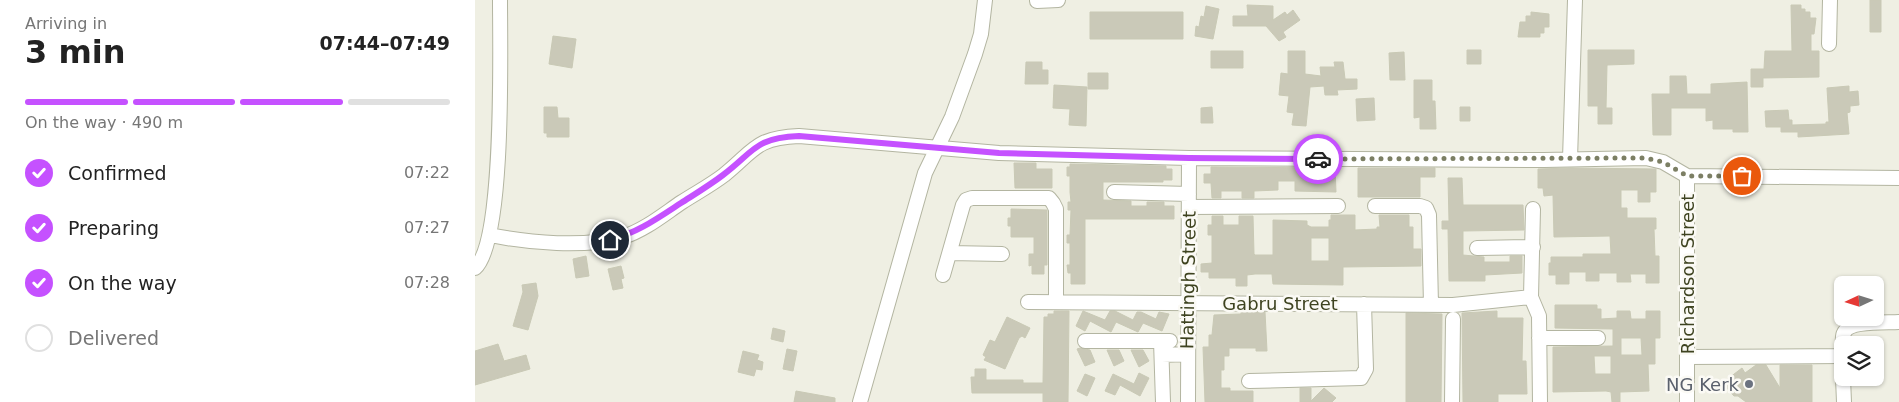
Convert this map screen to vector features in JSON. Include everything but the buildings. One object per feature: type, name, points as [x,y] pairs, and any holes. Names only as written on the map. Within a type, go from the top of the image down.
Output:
[{"type":"street","points":[[475,268],[483,258],[491,235],[495,210],[501,0]]},
{"type":"street","points":[[860,402],[925,173],[967,80],[981,34],[985,0]]},
{"type":"street","points":[[1037,0],[1058,0]]},
{"type":"street","points":[[1570,159],[1575,0]]},
{"type":"street","points":[[1829,44],[1830,0]]},
{"type":"street","points":[[491,235],[537,243],[591,241],[623,236],[645,226],[724,174],[759,144],[781,137],[799,136],[999,153],[1189,158],[1646,158],[1663,162],[1687,176],[1899,178]]},
{"type":"street","name":"Hattingh Street","points":[[1187,402],[1189,158]]},
{"type":"street","name":"Richardson Street","points":[[1687,176],[1687,402]]},
{"type":"street","points":[[1114,192],[1189,200],[1338,206]]},
{"type":"street","points":[[943,274],[963,205],[967,200],[972,198],[1049,198],[1056,209],[1056,302]]},
{"type":"street","points":[[1375,206],[1420,206],[1426,208],[1431,223],[1431,305]]},
{"type":"street","points":[[1533,209],[1531,297],[1539,316],[1540,402]]},
{"type":"street","points":[[1477,248],[1533,247]]},
{"type":"street","points":[[949,253],[1002,254]]},
{"type":"street","name":"Gabru Street","points":[[1028,302],[1431,305],[1453,312],[1531,297]]},
{"type":"street","points":[[1249,381],[1361,378],[1366,369],[1364,304]]},
{"type":"street","points":[[1452,402],[1453,312]]},
{"type":"street","points":[[1843,336],[1849,327],[1857,324],[1899,322]]},
{"type":"street","points":[[1539,338],[1598,338]]},
{"type":"street","points":[[1085,340],[1165,346],[1188,354]]},
{"type":"street","points":[[1163,402],[1165,346]]},
{"type":"street","points":[[1687,357],[1834,356]]},
{"type":"street","points":[[1843,386],[1844,402]]},
{"type":"way so far","points":[[1318,159],[1543,160],[1646,158],[1663,162],[1687,176],[1742,176]]},
{"type":"place","name":"NG Kerk","points":[[1749,384]]},
{"type":"route","points":[[610,240],[633,233],[645,226],[724,174],[759,144],[781,137],[799,136],[875,144],[999,153],[1318,159]]}]
